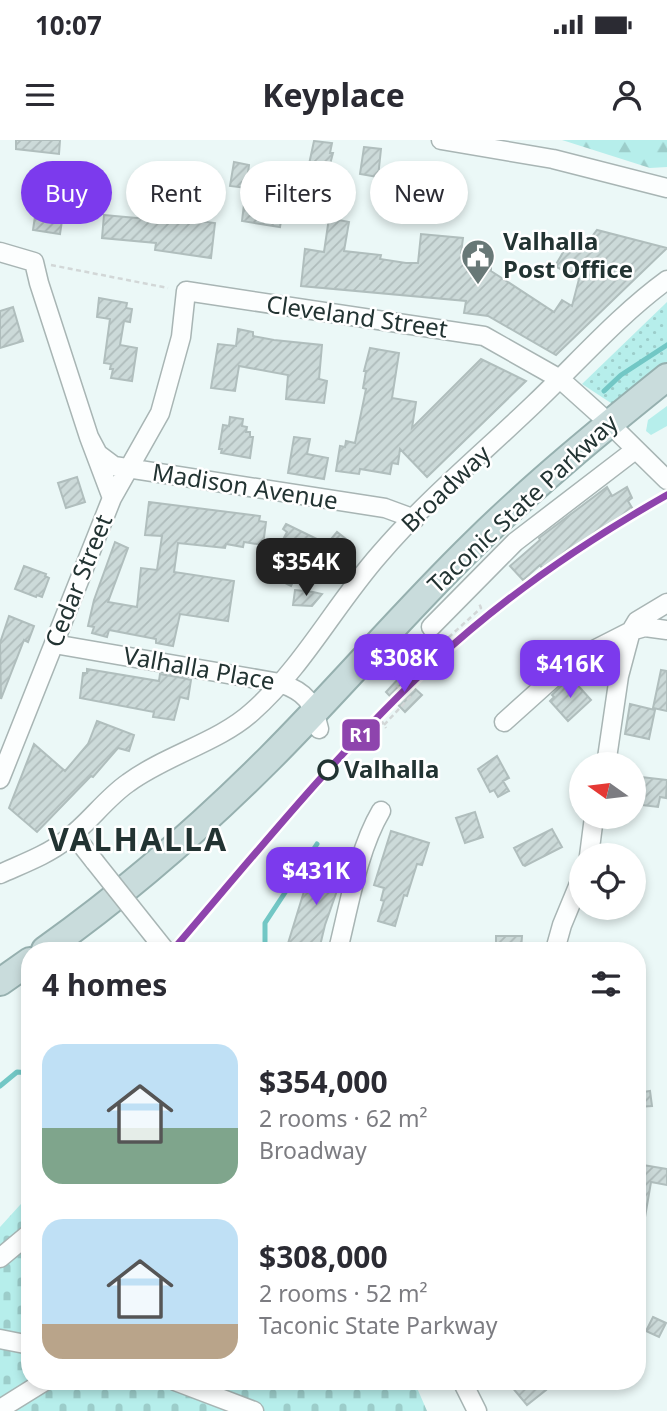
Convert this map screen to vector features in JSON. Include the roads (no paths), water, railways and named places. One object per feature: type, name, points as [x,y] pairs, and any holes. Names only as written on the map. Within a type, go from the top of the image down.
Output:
[{"type":"highway","name":"Taconic State Parkway","points":[[622,436],[667,377]]},
{"type":"highway","name":"Taconic State Parkway","points":[[81,942],[193,852],[258,791],[316,720],[475,542],[559,466],[622,436],[667,397]]},
{"type":"highway","name":"Taconic State Parkway","points":[[55,942],[132,883],[200,825],[272,756],[316,720]]},
{"type":"highway","points":[[0,982],[21,967]]},
{"type":"highway","points":[[0,1000],[21,986]]},
{"type":"street","points":[[441,140],[553,159],[667,188]]},
{"type":"street","name":"Cedar Street","points":[[0,252],[34,262],[89,437],[113,498],[0,779]]},
{"type":"street","name":"Broadway","points":[[0,874],[47,852],[73,834],[106,800],[130,781],[168,758],[238,723],[260,704],[280,683],[371,564],[560,379],[667,280]]},
{"type":"street","name":"Cleveland Street","points":[[128,469],[160,413],[167,393],[181,337],[186,291],[478,334],[491,339],[560,379],[667,480]]},
{"type":"street","points":[[431,627],[622,436]]},
{"type":"street","name":"Madison Avenue","points":[[89,437],[103,460],[114,467],[384,509],[415,519]]},
{"type":"street","points":[[113,498],[128,469]]},
{"type":"street","points":[[608,752],[619,676],[631,631],[637,621],[667,603]]},
{"type":"street","points":[[504,722],[572,661],[631,631],[645,627],[667,630]]},
{"type":"street","name":"Valhalla Place","points":[[54,644],[280,683],[303,693],[316,720]]},
{"type":"street","points":[[340,942],[362,857],[372,825],[381,811]]},
{"type":"street","points":[[73,834],[159,942]]},
{"type":"street","points":[[557,942],[569,908]]},
{"type":"street","points":[[0,1258],[21,1240]]},
{"type":"street","points":[[0,1339],[21,1343]]},
{"type":"street","points":[[0,1409],[31,1390]]},
{"type":"street","points":[[198,1390],[254,1411]]},
{"type":"street","points":[[466,1390],[477,1411]]},
{"type":"waterway","points":[[604,391],[621,375],[667,345]]},
{"type":"waterway","points":[[265,942],[265,923],[317,844]]},
{"type":"waterway","points":[[0,1086],[17,1072],[21,1072]]},
{"type":"place","name":"Valhalla Post Office","points":[[478,286]]},
{"type":"place","name":"Valhalla","points":[[328,770]]},
{"type":"district","name":"VALHALLA","points":[[138,840]]}]
